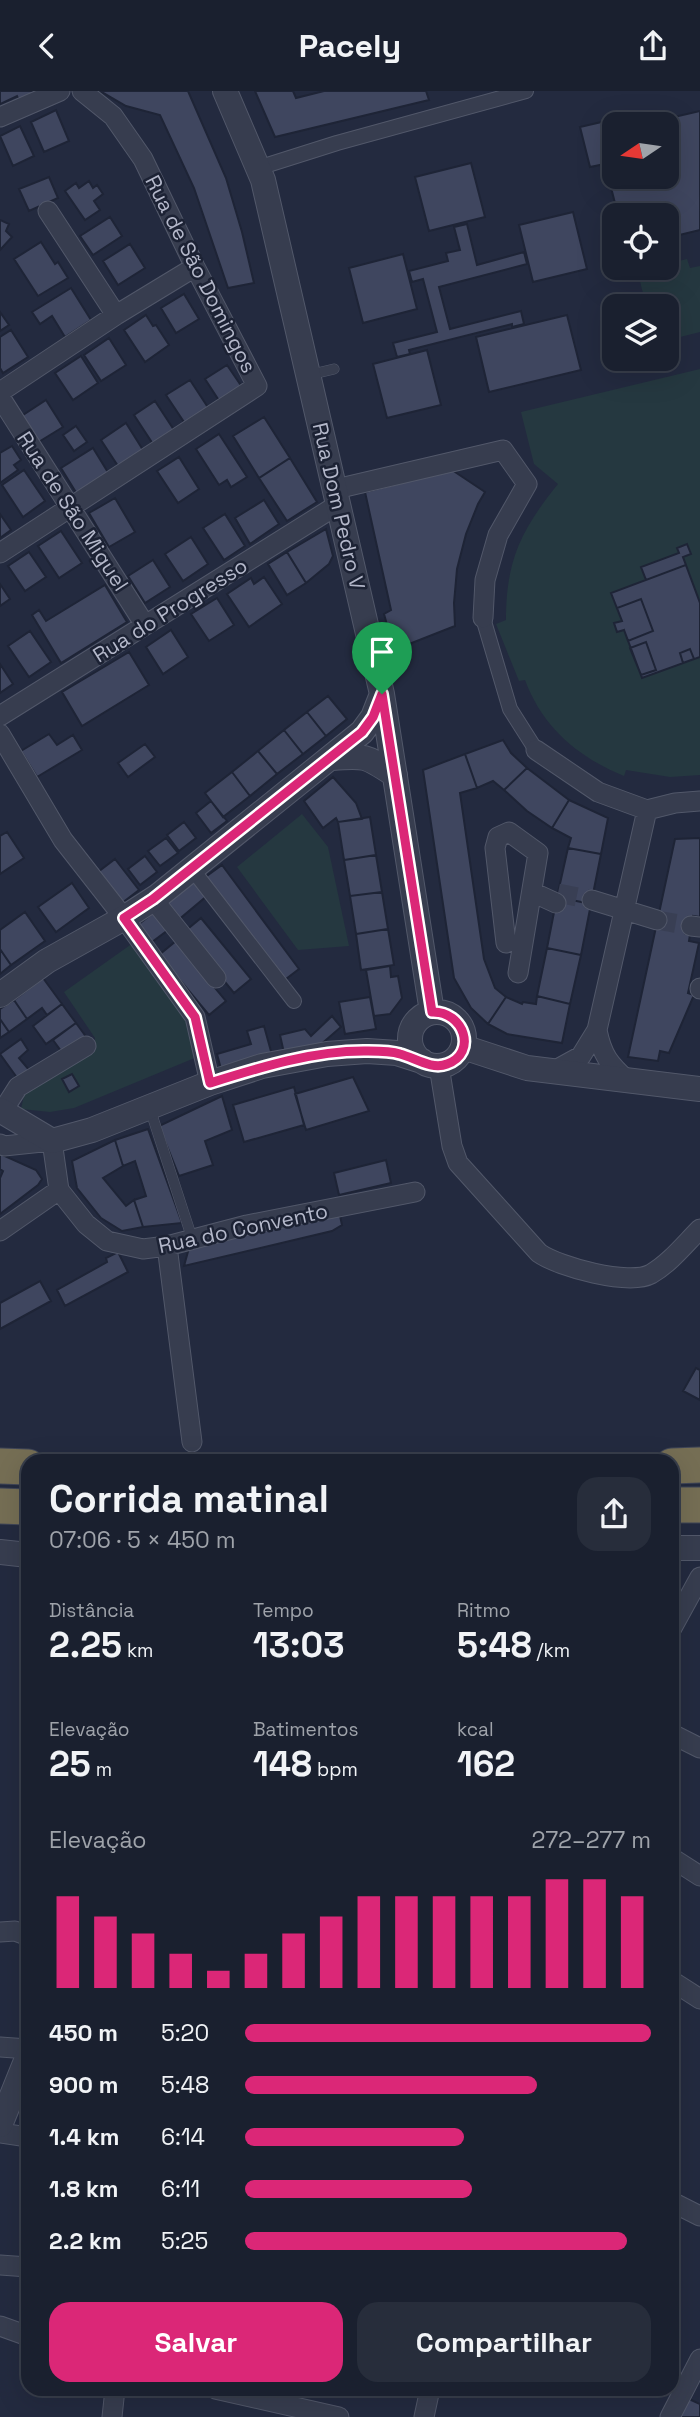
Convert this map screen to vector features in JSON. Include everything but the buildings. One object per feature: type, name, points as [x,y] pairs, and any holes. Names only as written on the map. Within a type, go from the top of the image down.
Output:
[{"type":"highway","points":[[679,1466],[700,1465]]},
{"type":"highway","points":[[0,1466],[21,1467]]},
{"type":"highway","points":[[679,1505],[700,1505]]},
{"type":"highway","points":[[0,1506],[21,1507]]},
{"type":"street","points":[[0,117],[60,91]]},
{"type":"street","name":"Rua de São Domingos","points":[[0,553],[257,386],[143,159],[113,116],[82,91]]},
{"type":"street","name":"Rua Dom Pedro V","points":[[225,91],[258,168],[309,375],[382,694],[432,1012]]},
{"type":"street","points":[[258,168],[337,143],[526,91]]},
{"type":"street","points":[[48,211],[116,315]]},
{"type":"street","points":[[0,394],[116,315],[195,267]]},
{"type":"street","name":"Rua de São Miguel","points":[[0,394],[145,625]]},
{"type":"street","name":"Rua do Progresso","points":[[0,716],[145,625],[337,496],[503,450],[527,484],[498,535],[485,580],[483,618]]},
{"type":"street","points":[[483,618],[510,709],[536,750],[598,792],[647,810],[675,803],[700,801]]},
{"type":"street","points":[[0,995],[47,961],[153,899],[192,869],[332,758],[368,725],[382,694]]},
{"type":"street","points":[[0,734],[63,841],[124,918],[195,1017],[210,1083]]},
{"type":"street","points":[[332,758],[360,755],[372,759],[395,775]]},
{"type":"street","points":[[628,1081],[606,1058],[597,1030],[617,909],[647,810]]},
{"type":"street","points":[[506,943],[495,841],[503,833],[509,832],[538,853],[518,973]]},
{"type":"street","points":[[192,869],[294,1001]]},
{"type":"street","points":[[532,891],[557,898]]},
{"type":"street","points":[[153,899],[216,978]]},
{"type":"street","points":[[591,905],[657,920]]},
{"type":"street","points":[[0,1144],[4,1146],[52,1141],[92,1130],[210,1083],[262,1066],[327,1054],[377,1051],[397,1053],[430,1064],[454,1060],[463,1047],[464,1038],[457,1021],[441,1012],[432,1012],[416,1021],[410,1038],[411,1047],[430,1064],[458,1163],[539,1253],[564,1265],[620,1277],[639,1278],[649,1275],[663,1265],[700,1229]]},
{"type":"street","points":[[552,1072],[581,1056],[597,1030]]},
{"type":"street","points":[[52,1141],[1,1111],[18,1087],[86,1046]]},
{"type":"street","points":[[463,1047],[527,1068],[700,1089]]},
{"type":"street","points":[[0,1231],[59,1190],[52,1141]]},
{"type":"street","name":"Rua do Convento","points":[[59,1190],[86,1224],[107,1241],[143,1249],[415,1192]]},
{"type":"street","points":[[167,1246],[192,1442]]},
{"type":"street","points":[[679,1548],[700,1548]]},
{"type":"street","points":[[0,1552],[21,1554]]},
{"type":"street","points":[[679,1615],[700,1577]]},
{"type":"street","points":[[679,1738],[700,1748]]},
{"type":"street","points":[[679,1862],[700,1876]]},
{"type":"street","points":[[0,1932],[21,1933]]},
{"type":"street","points":[[679,1986],[700,1999]]},
{"type":"street","points":[[0,2047],[21,2048]]},
{"type":"street","points":[[0,2125],[21,2073]]},
{"type":"street","points":[[0,2133],[21,2136]]},
{"type":"street","points":[[679,2206],[700,2216]]},
{"type":"street","points":[[0,2265],[21,2266]]},
{"type":"street","points":[[0,2326],[21,2334]]},
{"type":"street","points":[[670,2417],[700,2359]]},
{"type":"street","points":[[112,2417],[114,2396]]},
{"type":"street","points":[[246,2396],[340,2417]]},
{"type":"street","points":[[424,2417],[428,2396]]},
{"type":"lane","points":[[309,375],[334,369]]},
{"type":"lane","points":[[150,1108],[192,1238]]},
{"type":"shaded area","points":[[687,259],[690,268],[700,266],[700,332],[679,337],[679,294],[643,294],[640,281],[679,280],[679,261]]},
{"type":"shaded area","points":[[700,369],[700,775],[670,777],[626,770],[624,776],[577,750],[552,726],[525,680],[519,681],[496,624],[506,620],[509,580],[525,531],[558,484],[534,464],[521,412]]},
{"type":"shaded area","points":[[302,814],[328,847],[349,946],[298,950],[237,867]]},
{"type":"shaded area","points":[[133,943],[189,1023],[197,1057],[74,1108],[50,1112],[21,1109],[25,1091],[94,1046],[95,1038],[64,992]]},
{"type":"tunnel","points":[[558,893],[592,900]]},
{"type":"tunnel","points":[[657,920],[691,926]]},
{"type":"route","points":[[382,694],[432,1012],[450,1015],[462,1028],[464,1038],[460,1054],[447,1064],[439,1066],[397,1053],[367,1051],[327,1054],[262,1066],[210,1083],[195,1017],[124,918],[153,899],[362,732],[373,717],[382,694]]}]
